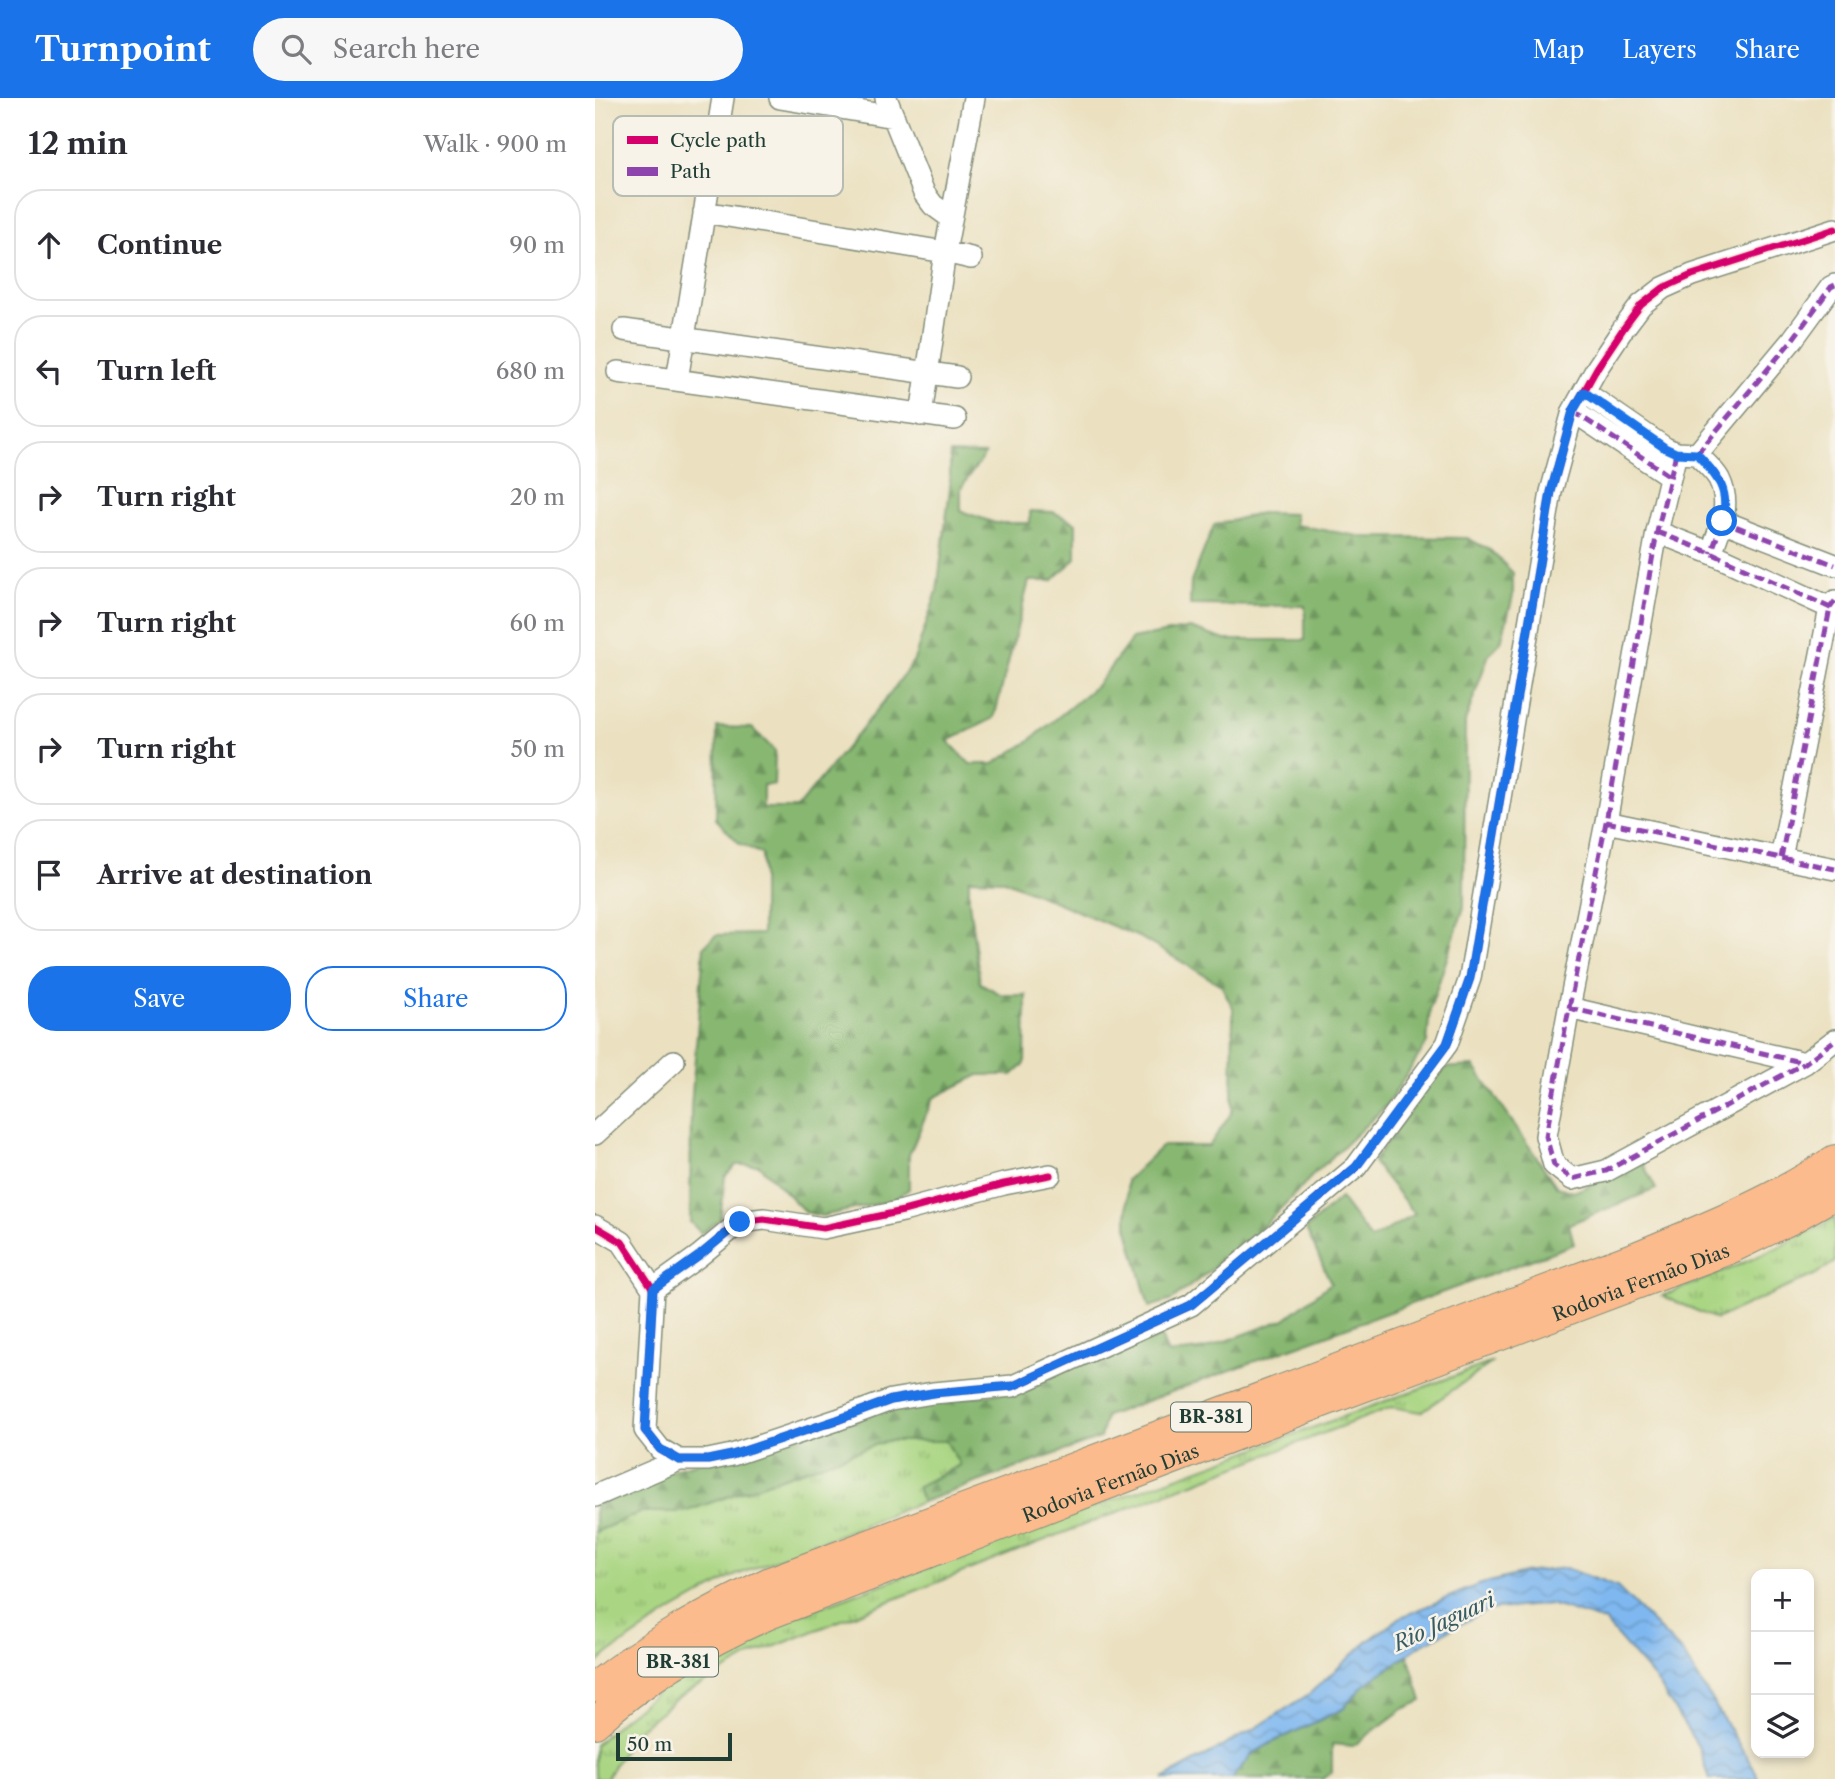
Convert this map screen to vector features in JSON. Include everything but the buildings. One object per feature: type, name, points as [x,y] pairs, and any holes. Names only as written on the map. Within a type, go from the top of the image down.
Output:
[{"type":"highway","name":"Rodovia Fernão Dias","points":[[595,1687],[661,1639],[712,1609],[770,1582],[1638,1256],[1761,1203],[1835,1160]]},
{"type":"highway","name":"Rodovia Fernão Dias","points":[[595,1723],[646,1683],[745,1624],[1275,1420],[1654,1278],[1741,1243],[1835,1194]]},
{"type":"street","points":[[720,116],[723,98]]},
{"type":"street","points":[[780,98],[890,107],[924,193],[933,205],[951,218]]},
{"type":"street","points":[[921,415],[945,252],[974,98]]},
{"type":"street","points":[[677,380],[707,196]]},
{"type":"street","points":[[704,212],[971,258]]},
{"type":"street","points":[[595,1496],[679,1460],[708,1460],[732,1455],[891,1400],[933,1393],[1013,1386],[1191,1305],[1356,1167],[1447,1044],[1470,978],[1551,492],[1573,411],[1597,368],[1641,305],[1663,288],[1692,275],[1835,229]]},
{"type":"street","points":[[1835,285],[1793,339],[1687,453],[1670,476],[1657,532],[1607,822],[1546,1136],[1554,1165],[1572,1179],[1606,1171],[1805,1063],[1835,1040]]},
{"type":"street","points":[[624,330],[957,377]]},
{"type":"street","points":[[618,372],[955,419]]},
{"type":"street","points":[[1584,392],[1665,448],[1687,453],[1718,477],[1726,508],[1711,553]]},
{"type":"street","points":[[1573,411],[1670,476]]},
{"type":"street","points":[[1722,521],[1835,565]]},
{"type":"street","points":[[1657,532],[1833,606],[1781,858]]},
{"type":"street","points":[[1607,822],[1835,869]]},
{"type":"street","points":[[1569,1008],[1805,1063]]},
{"type":"street","points":[[595,1134],[674,1061]]},
{"type":"street","points":[[653,1289],[740,1222],[764,1219],[824,1228],[1049,1175]]},
{"type":"street","points":[[595,1226],[622,1242],[653,1289],[645,1430],[660,1449],[679,1460]]},
{"type":"green space","points":[[950,453],[985,454],[961,488],[961,511],[995,523],[1030,523],[1030,511],[1053,512],[1076,523],[1076,558],[1052,581],[1029,581],[994,718],[948,741],[970,764],[993,764],[1028,742],[1097,685],[1132,639],[1190,628],[1225,640],[1305,640],[1305,606],[1190,605],[1191,582],[1214,525],[1260,513],[1295,514],[1295,525],[1364,537],[1467,538],[1490,550],[1513,573],[1513,596],[1501,642],[1489,654],[1465,722],[1464,907],[1430,1009],[1427,1043],[1386,1106],[1253,1237],[1172,1300],[1149,1307],[1127,1226],[1127,1180],[1162,1146],[1209,1146],[1232,1112],[1233,1008],[1221,985],[1141,938],[1004,880],[969,879],[969,902],[980,983],[1002,995],[1026,995],[1025,1064],[1013,1075],[979,1075],[933,1098],[909,1155],[909,1189],[892,1201],[822,1216],[805,1212],[759,1165],[736,1165],[725,1176],[720,1220],[701,1233],[690,1222],[691,1107],[704,946],[716,935],[762,934],[762,854],[739,843],[716,819],[717,727],[752,728],[775,751],[774,785],[763,785],[763,808],[797,808],[890,694],[914,660],[937,591],[950,488]]},
{"type":"green space","points":[[1474,1066],[1557,1187],[1574,1192],[1642,1162],[1656,1189],[1569,1224],[1574,1244],[1106,1416],[1100,1438],[922,1502],[917,1487],[960,1465],[946,1441],[886,1441],[684,1512],[642,1512],[595,1532],[595,1505],[677,1468],[890,1408],[1016,1391],[1157,1327],[1168,1354],[1205,1349],[1285,1319],[1331,1283],[1306,1229],[1340,1198],[1371,1239],[1415,1214],[1373,1162],[1440,1068]]},
{"type":"green space","points":[[1835,1218],[1835,1262],[1814,1275],[1716,1319],[1662,1296],[1750,1260]]},
{"type":"green space","points":[[1493,1362],[1421,1412],[1392,1407],[753,1655],[677,1698],[633,1734],[606,1779],[595,1779],[595,1745],[622,1720],[665,1686],[776,1623]]},
{"type":"green space","points":[[886,1441],[946,1441],[960,1465],[918,1486],[922,1502],[734,1576],[672,1611],[595,1665],[595,1532],[642,1512],[684,1512]]},
{"type":"green space","points":[[1408,1655],[1422,1701],[1403,1709],[1353,1746],[1332,1744],[1332,1772],[1322,1779],[1232,1779],[1251,1755],[1343,1709],[1362,1686]]},
{"type":"water","name":"Rio Jaguari","points":[[1565,1568],[1617,1587],[1682,1652],[1758,1779],[1709,1779],[1698,1746],[1654,1678],[1604,1621],[1550,1604],[1487,1610],[1424,1643],[1363,1686],[1343,1709],[1251,1755],[1232,1779],[1163,1779],[1256,1728],[1309,1694],[1368,1641],[1401,1617],[1478,1585],[1524,1573]]},
{"type":"marked path","points":[[1697,454],[1835,285]]},
{"type":"marked path","points":[[1584,392],[1665,448],[1676,453],[1697,454],[1714,472],[1723,489],[1725,507],[1711,553]]},
{"type":"marked path","points":[[1573,411],[1670,476]]},
{"type":"marked path","points":[[1676,453],[1657,532],[1606,822],[1546,1136],[1554,1165],[1572,1179],[1606,1171],[1805,1063],[1835,1040]]},
{"type":"marked path","points":[[1722,521],[1835,565]]},
{"type":"marked path","points":[[1657,532],[1711,553],[1835,610]]},
{"type":"marked path","points":[[1781,858],[1830,608],[1835,601]]},
{"type":"marked path","points":[[1606,822],[1835,869]]},
{"type":"marked path","points":[[1569,1008],[1805,1063]]},
{"type":"cycle path","points":[[595,1226],[622,1242],[653,1289],[645,1430],[660,1449],[679,1460],[708,1460],[732,1455],[891,1400],[933,1393],[1013,1386],[1191,1305],[1356,1167],[1447,1044],[1470,978],[1551,492],[1573,411],[1597,368],[1641,305],[1663,288],[1692,275],[1835,229]]},
{"type":"cycle path","points":[[653,1289],[740,1222],[764,1219],[823,1228],[1050,1175]]},
{"type":"route","points":[[740,1222],[653,1289],[645,1430],[660,1449],[679,1460],[708,1460],[732,1455],[891,1400],[933,1393],[1013,1386],[1191,1305],[1356,1167],[1447,1044],[1470,978],[1551,492],[1573,411],[1584,392],[1665,448],[1676,453],[1697,454],[1718,477],[1724,493],[1726,508],[1722,521]]}]
